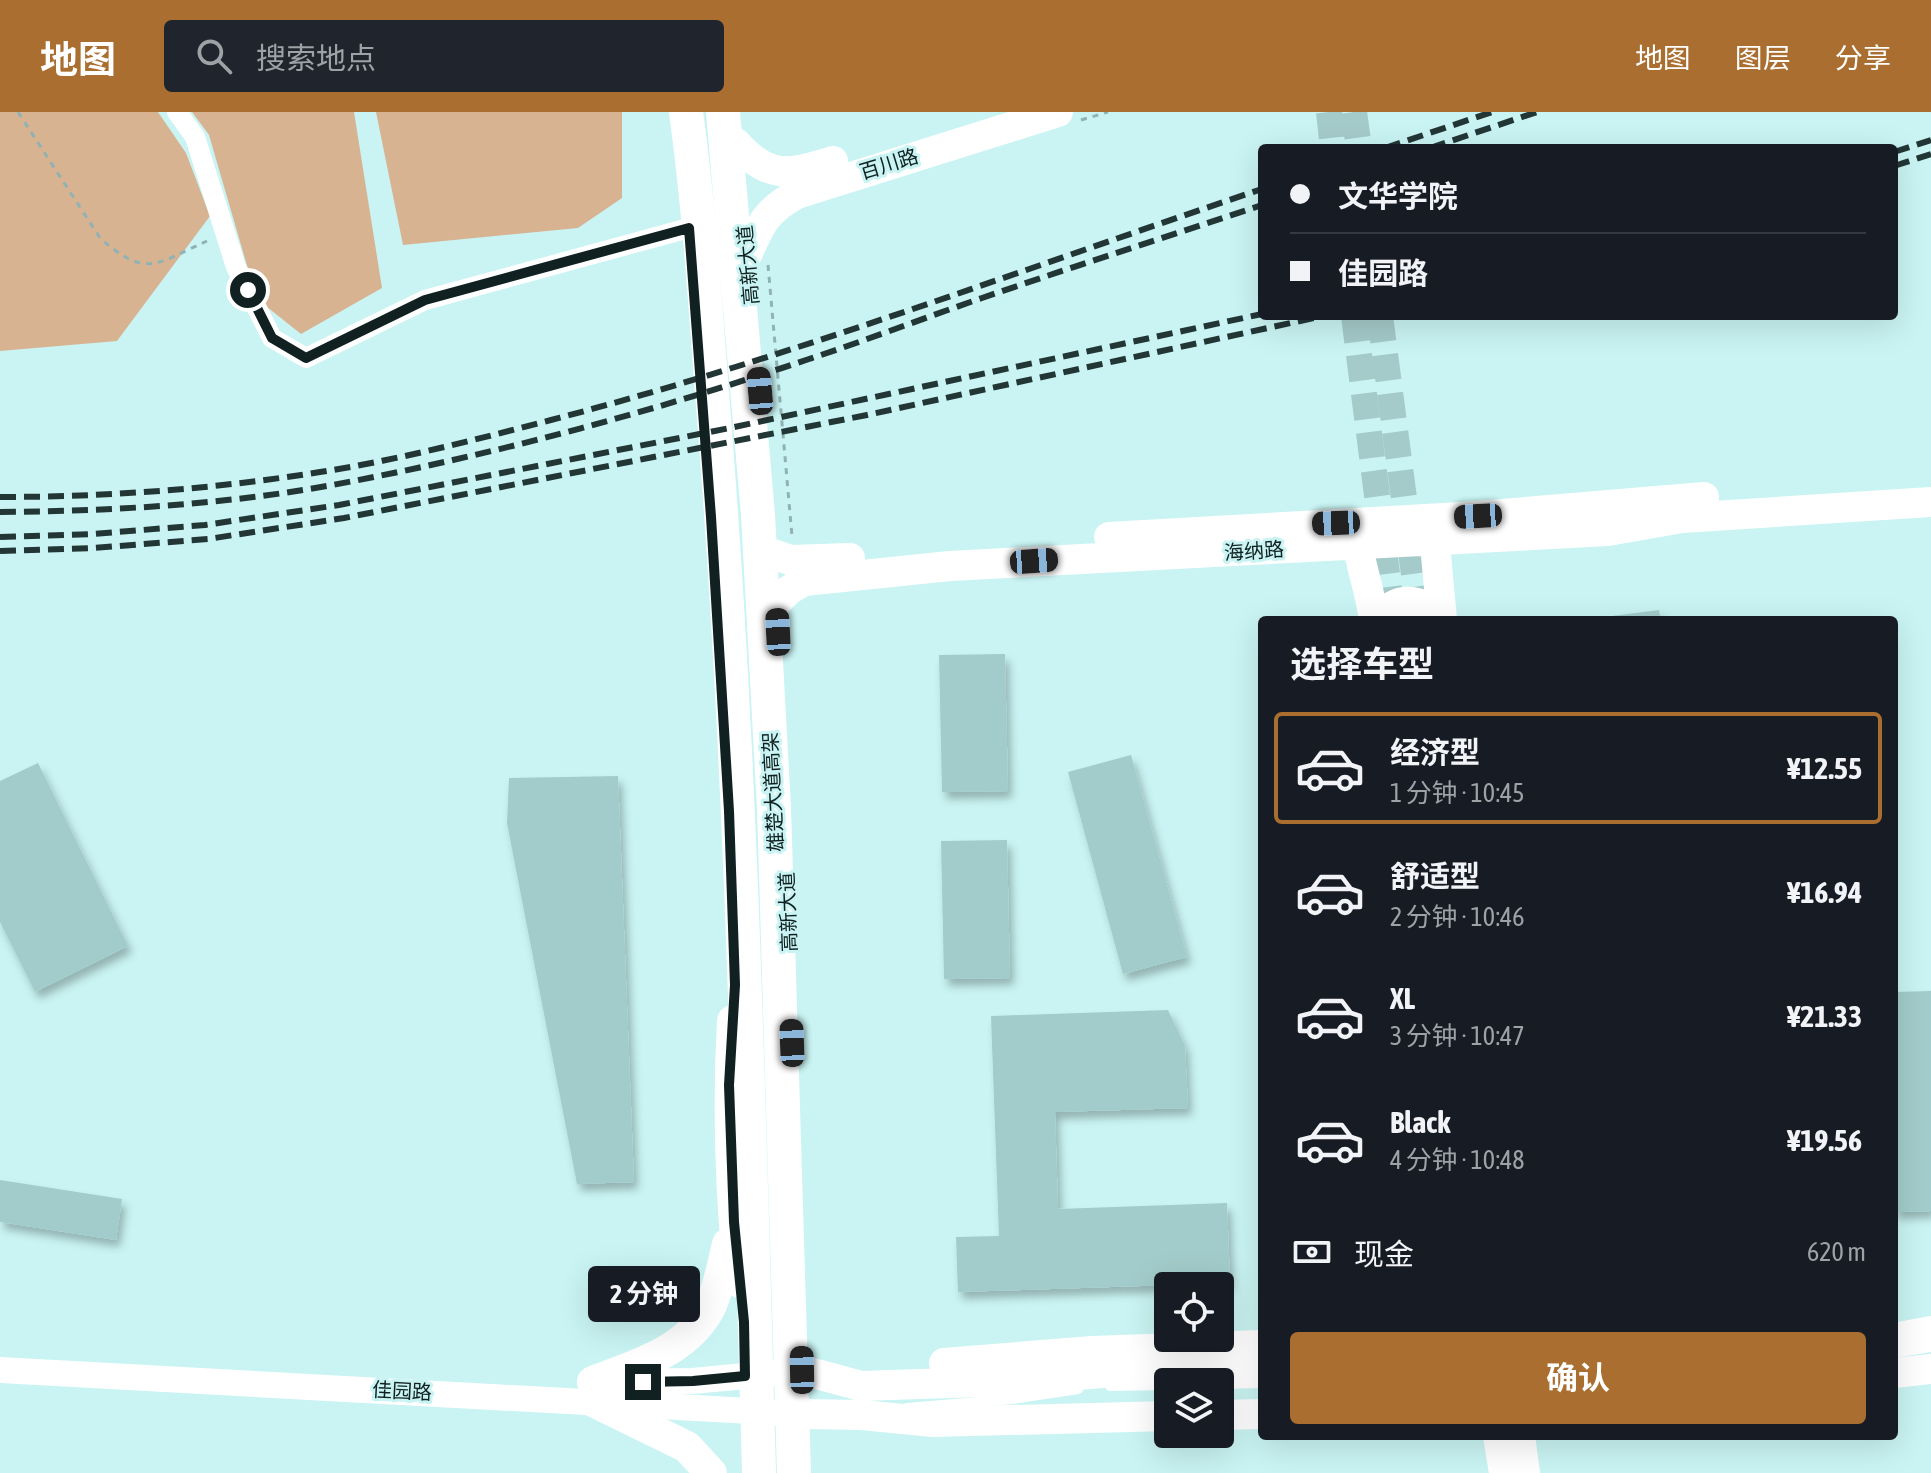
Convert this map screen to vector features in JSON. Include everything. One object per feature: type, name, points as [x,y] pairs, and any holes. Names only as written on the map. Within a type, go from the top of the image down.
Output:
[{"type":"highway","name":"雄楚大道高架","points":[[723,112],[758,515],[774,808],[794,1473]]},
{"type":"highway","name":"雄楚大道高架","points":[[680,118],[701,254],[722,523],[739,808],[759,1473]]},
{"type":"main road","name":"百川路","points":[[734,128],[752,162],[770,170],[795,172],[996,112]]},
{"type":"main road","name":"百川路","points":[[755,265],[762,221],[778,204],[797,194],[1058,112]]},
{"type":"main road","points":[[680,118],[711,517],[729,811],[735,985],[729,1085],[734,1222],[744,1322],[748,1473]]},
{"type":"main road","name":"高新大道","points":[[734,128],[755,265],[783,550],[776,603],[806,1473]]},
{"type":"main road","name":"海纳路","points":[[783,550],[790,560],[876,557],[976,546],[1434,530],[1931,481]]},
{"type":"main road","name":"海纳路","points":[[1434,530],[1608,531],[1682,518],[1931,502]]},
{"type":"main road","points":[[1434,530],[1440,616]]},
{"type":"main road","points":[[1356,534],[1375,616]]},
{"type":"main road","name":"海纳路","points":[[776,603],[804,581],[950,566],[1356,534]]},
{"type":"main road","points":[[1380,616],[1397,604],[1409,602],[1422,603],[1436,616]]},
{"type":"main road","points":[[735,985],[750,1011],[763,1017],[774,1010],[790,980]]},
{"type":"main road","points":[[593,1392],[683,1341],[704,1318],[718,1285],[734,1222]]},
{"type":"main road","points":[[1898,1337],[1931,1331]]},
{"type":"main road","points":[[802,1370],[905,1366],[1092,1351],[1258,1345]]},
{"type":"main road","points":[[802,1370],[861,1386],[1009,1381],[1124,1371],[1258,1367]]},
{"type":"main road","points":[[1898,1373],[1931,1369]]},
{"type":"main road","points":[[593,1392],[687,1447],[711,1473]]},
{"type":"main road","points":[[804,1414],[862,1415],[933,1422],[1154,1416]]},
{"type":"main road","points":[[1234,1415],[1258,1414]]},
{"type":"street","points":[[177,112],[195,137],[236,267],[272,338],[306,358],[425,300],[689,228]]},
{"type":"street","name":"佳园路","points":[[0,1356],[134,1360],[593,1392],[804,1414]]},
{"type":"street","name":"佳园路","points":[[0,1370],[593,1392],[802,1370]]},
{"type":"street","points":[[1497,1440],[1502,1473]]},
{"type":"street","points":[[1523,1440],[1527,1473]]},
{"type":"lane","points":[[1898,1352],[1931,1347]]},
{"type":"lane","points":[[1234,1384],[1258,1383]]},
{"type":"lane","points":[[862,1415],[930,1404],[1013,1399],[1096,1387],[1154,1385]]},
{"type":"path","points":[[18,112],[100,238],[118,254],[140,266],[159,262],[225,232]]},
{"type":"path","points":[[755,265],[783,550]]},
{"type":"shaded area","points":[[0,112],[158,112],[186,153],[210,216],[117,341],[0,351]]},
{"type":"shaded area","points":[[192,112],[354,112],[382,288],[301,334],[267,307],[248,269],[209,135]]},
{"type":"shaded area","points":[[376,112],[622,112],[622,198],[578,228],[403,245]]},
{"type":"building","points":[[1659,610],[1660,616],[1612,616]]},
{"type":"building","points":[[1005,654],[1008,791],[942,792],[939,655]]},
{"type":"building","points":[[1131,755],[1187,957],[1123,974],[1068,772]]},
{"type":"building","points":[[38,763],[128,946],[35,992],[0,922],[0,781]]},
{"type":"building","points":[[618,776],[634,1182],[577,1184],[507,823],[509,778]]},
{"type":"building","points":[[1007,840],[1010,978],[944,979],[941,841]]},
{"type":"building","points":[[1931,991],[1931,1211],[1898,1212],[1898,992]]},
{"type":"building","points":[[1168,1010],[1185,1046],[1188,1108],[1055,1112],[1058,1209],[1227,1203],[1230,1272],[1154,1272],[1154,1286],[958,1292],[956,1237],[999,1236],[991,1016]]},
{"type":"building","points":[[0,1180],[122,1199],[116,1240],[0,1222]]},
{"type":"tunnel","points":[[1329,112],[1333,144]]},
{"type":"tunnel","points":[[1354,112],[1358,144]]},
{"type":"tunnel","points":[[1355,320],[1392,616]]},
{"type":"tunnel","points":[[1381,320],[1419,616]]},
{"type":"railway","points":[[1397,144],[1492,112]]},
{"type":"railway","points":[[1442,144],[1537,112]]},
{"type":"railway","points":[[1898,151],[1931,140]]},
{"type":"railway","points":[[1898,165],[1931,154]]},
{"type":"railway","points":[[0,497],[120,494],[240,483],[349,467],[465,442],[641,395],[820,340],[1258,190]]},
{"type":"railway","points":[[0,512],[123,508],[246,498],[327,486],[510,447],[630,415],[750,378],[1258,206]]},
{"type":"railway","points":[[0,537],[205,525],[339,505],[730,428],[1258,315]]},
{"type":"railway","points":[[0,551],[208,539],[344,518],[867,415],[1305,320]]},
{"type":"route","points":[[248,290],[272,338],[306,358],[425,300],[689,228],[729,811],[735,985],[729,1085],[734,1222],[744,1322],[745,1376],[643,1382]]}]
